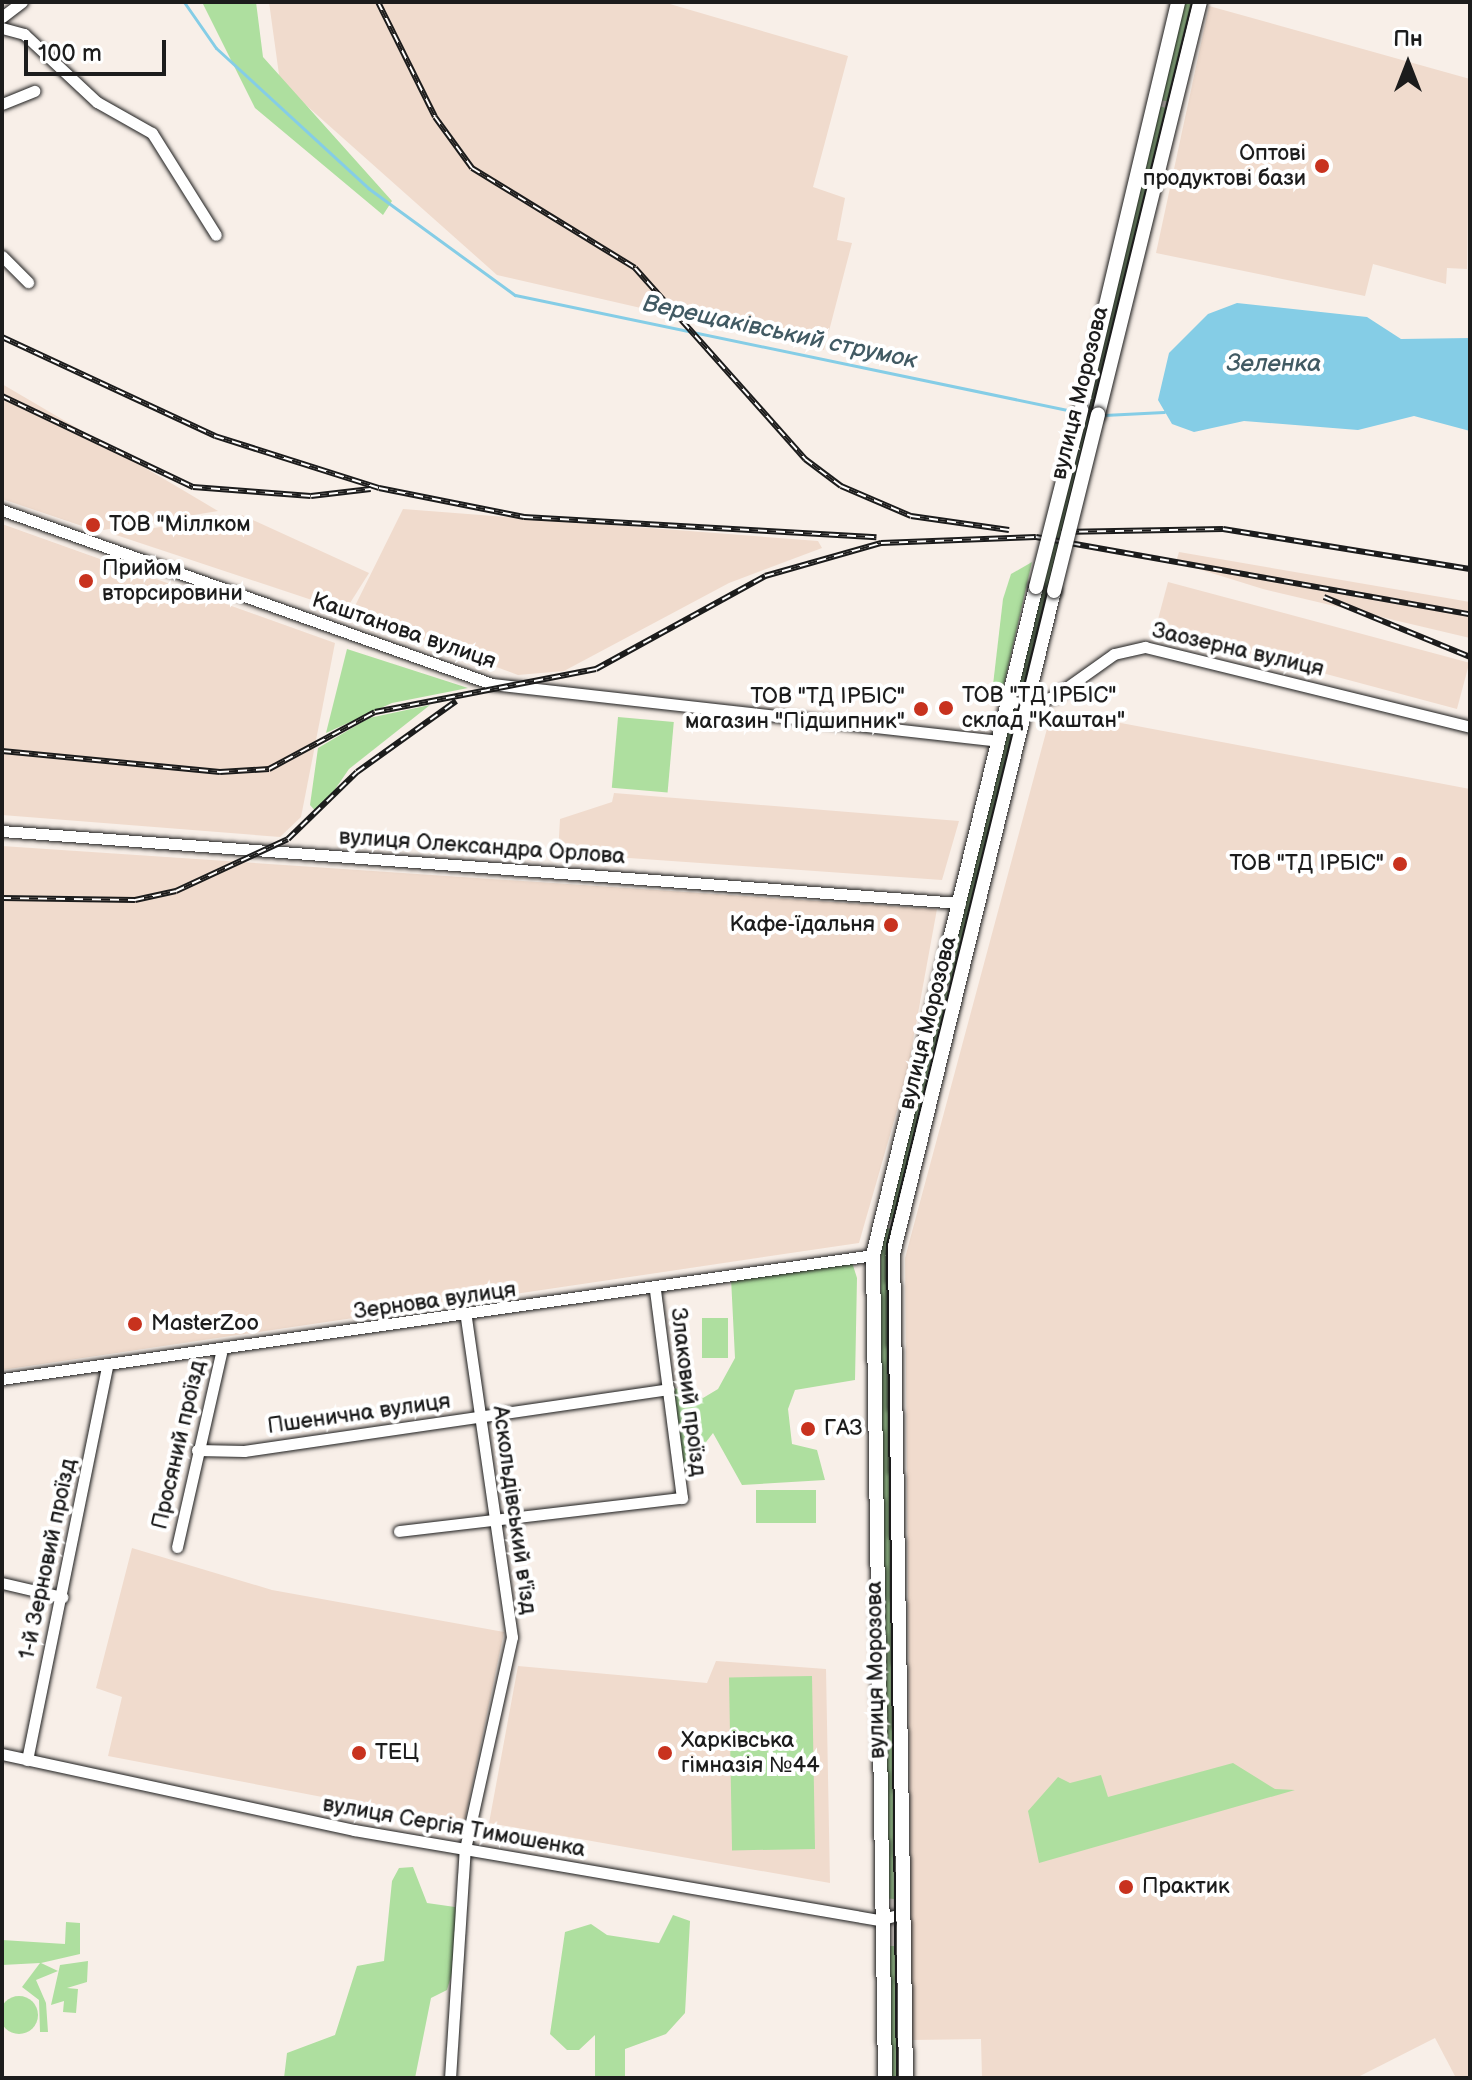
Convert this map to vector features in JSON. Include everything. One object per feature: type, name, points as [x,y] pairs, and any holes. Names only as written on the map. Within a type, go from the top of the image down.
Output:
[{"type":"main road","name":"вулиця Морозова","points":[[885,2078],[879,1920],[873,1255],[1178,2]]},
{"type":"main road","name":"вулиця Морозова","points":[[906,2078],[892,1311],[899,1225],[1200,2]]},
{"type":"main road","points":[[939,985],[959,989]]},
{"type":"main road","points":[[880,1219],[899,1225]]},
{"type":"street","points":[[2,17],[22,2]]},
{"type":"street","points":[[2,28],[24,34],[97,102],[152,133],[216,235]]},
{"type":"street","points":[[2,104],[35,91]]},
{"type":"street","points":[[2,256],[28,282]]},
{"type":"street","name":"Каштанова вулиця","points":[[2,510],[492,684],[999,741]]},
{"type":"street","name":"Заозерна вулиця","points":[[1029,705],[1066,689],[1114,654],[1145,647],[1470,727]]},
{"type":"street","points":[[1009,701],[1029,705]]},
{"type":"street","name":"вулиця Олександра Орлова","points":[[2,831],[960,903]]},
{"type":"street","name":"Зернова вулиця","points":[[2,1379],[221,1353],[655,1291],[873,1255]]},
{"type":"street","name":"Злаковий проїзд","points":[[494,1522],[682,1498],[655,1291]]},
{"type":"street","name":"Аскольдівський в'їзд","points":[[450,2078],[465,1849],[512,1637],[466,1317]]},
{"type":"street","name":"Просяний проїзд","points":[[177,1547],[221,1353]]},
{"type":"street","name":"1-й Зерновий проїзд","points":[[27,1760],[107,1366]]},
{"type":"street","name":"Пшенична вулиця","points":[[197,1450],[244,1451],[668,1389]]},
{"type":"street","points":[[399,1531],[494,1522]]},
{"type":"street","points":[[2,1583],[62,1597]]},
{"type":"street","name":"вулиця Сергія Тимошенка","points":[[2,1754],[465,1849],[879,1920],[902,1914]]},
{"type":"shaded area","points":[[269,2],[663,2],[848,56],[813,187],[845,198],[837,240],[852,243],[824,350],[497,275],[280,82]]},
{"type":"shaded area","name":"Оптові продуктові бази","points":[[1209,6],[1470,79],[1467,269],[1447,268],[1446,284],[1373,264],[1365,296],[1156,253]]},
{"type":"shaded area","points":[[2,384],[218,511],[97,531],[2,499]]},
{"type":"shaded area","points":[[403,509],[818,541],[822,548],[729,583],[564,671],[518,675],[351,614]]},
{"type":"shaded area","points":[[242,515],[369,573],[345,611],[113,534]]},
{"type":"shaded area","points":[[2,524],[335,643],[301,817],[280,837],[2,815]]},
{"type":"shaded area","points":[[1179,552],[1470,602],[1470,638],[1263,589],[1176,562]]},
{"type":"shaded area","points":[[1168,582],[1469,663],[1457,709],[1156,628]]},
{"type":"shaded area","points":[[1052,710],[1470,789],[1470,2078],[1456,2078],[1435,2038],[1356,2078],[982,2078],[981,2039],[912,2040],[905,1258]]},
{"type":"shaded area","points":[[614,793],[959,821],[942,880],[558,853],[560,819],[612,802]]},
{"type":"shaded area","points":[[2,846],[937,909],[906,1079],[859,1243],[2,1370]]},
{"type":"shaded area","points":[[132,1548],[272,1590],[504,1632],[464,1824],[108,1756],[122,1697],[96,1688]]},
{"type":"shaded area","name":"Харківська гімназія №44","points":[[716,1661],[826,1669],[830,1883],[489,1823],[518,1666],[707,1683]]},
{"type":"green space","points":[[202,2],[256,2],[263,57],[392,201],[383,215],[255,108]]},
{"type":"green space","points":[[1182,2],[1195,2],[1171,102],[1160,100]]},
{"type":"green space","points":[[1156,105],[1169,109],[1025,697],[1014,694]]},
{"type":"green space","points":[[1032,562],[1000,702],[991,702],[1003,599],[1011,574]]},
{"type":"green space","points":[[347,649],[468,688],[392,703],[326,733]]},
{"type":"green space","points":[[430,705],[349,769],[318,814],[310,805],[318,748],[369,718]]},
{"type":"green space","points":[[1012,709],[1021,711],[956,986],[943,983]]},
{"type":"green space","points":[[618,717],[674,722],[668,793],[612,788]]},
{"type":"green space","points":[[942,989],[954,992],[897,1221],[885,1218]]},
{"type":"green space","points":[[881,1226],[894,1230],[887,1268],[894,1899],[882,1898]]},
{"type":"green space","points":[[851,1259],[857,1278],[855,1380],[795,1390],[788,1409],[792,1444],[817,1450],[825,1480],[742,1485],[713,1433],[679,1477],[672,1387],[703,1398],[718,1389],[735,1358],[731,1278]]},
{"type":"green space","points":[[702,1318],[728,1318],[728,1358],[702,1358]]},
{"type":"green space","points":[[756,1490],[816,1490],[816,1523],[756,1523]]},
{"type":"green space","points":[[812,1676],[815,1849],[732,1850],[729,1677]]},
{"type":"green space","points":[[1233,1763],[1275,1789],[1295,1790],[1039,1863],[1028,1811],[1058,1777],[1070,1783],[1101,1775],[1108,1797]]},
{"type":"green space","points":[[413,1867],[427,1903],[455,1907],[457,1916],[452,1973],[447,1990],[431,1998],[415,2078],[284,2078],[287,2053],[335,2035],[357,1966],[384,1961],[392,1881],[399,1868]]},
{"type":"green space","points":[[673,1915],[690,1921],[685,2013],[666,2034],[625,2049],[625,2078],[595,2078],[595,2035],[579,2050],[567,2050],[550,2034],[565,1932],[591,1924],[607,1935],[659,1943]]},
{"type":"green space","points":[[66,1922],[80,1923],[80,1954],[41,1963],[58,1971],[36,1980],[46,2003],[48,2032],[40,2032],[39,2000],[22,1987],[40,1963],[2,1965],[2,1940],[65,1944]]},
{"type":"green space","points":[[883,1946],[896,1946],[896,2078],[883,2078]]},
{"type":"green space","points":[[88,1961],[87,1982],[67,1988],[78,1989],[76,2013],[63,2012],[64,2001],[51,2005],[60,1965]]},
{"type":"green space","points":[[19,1996],[32,2002],[38,2015],[32,2028],[19,2034],[6,2028],[0,2015],[6,2002]]},
{"type":"water","name":"Зеленка","points":[[1237,303],[1367,317],[1401,339],[1470,338],[1470,431],[1414,416],[1358,430],[1244,421],[1194,432],[1172,424],[1158,400],[1169,353],[1208,314]]},
{"type":"waterway","name":"Верещаківський струмок","points":[[184,2],[216,48],[368,188],[515,295],[1077,412]]},
{"type":"waterway","name":"Верещаківський струмок","points":[[1104,415],[1164,412]]},
{"type":"tram line","points":[[897,2078],[887,1244],[1192,2]]},
{"type":"railway","points":[[378,2],[435,117],[472,168],[635,268],[805,459],[841,486],[911,516],[1009,530]]},
{"type":"railway","points":[[2,337],[215,436],[379,488],[524,517],[876,537]]},
{"type":"railway","points":[[2,396],[193,487],[311,496],[371,489]]},
{"type":"railway","points":[[1061,532],[1223,529],[1470,569]]},
{"type":"railway","points":[[2,751],[220,772],[269,769],[375,712],[596,669],[765,576],[881,543],[1036,537],[1470,614]]},
{"type":"railway","points":[[1324,597],[1470,657]]},
{"type":"railway","points":[[2,898],[135,900],[176,891],[288,839],[357,772],[456,701]]},
{"type":"place","name":"Оптові продуктові бази","points":[[1322,166]]},
{"type":"place","name":"ТОВ \"Міллком","points":[[93,525]]},
{"type":"place","name":"Прийом вторсировини","points":[[86,581]]},
{"type":"place","name":"ТОВ \"ТД ІРБІС\" склад \"Каштан\"","points":[[946,708]]},
{"type":"place","name":"ТОВ \"ТД ІРБІС\" магазин \"Підшипник\"","points":[[921,709]]},
{"type":"place","name":"ТОВ \"ТД ІРБІС\"","points":[[1400,864]]},
{"type":"place","name":"Кафе-їдальня","points":[[891,925]]},
{"type":"place","name":"MasterZoo","points":[[135,1324]]},
{"type":"place","name":"ГАЗ","points":[[808,1429]]},
{"type":"place","name":"ТЕЦ","points":[[359,1753]]},
{"type":"place","name":"Харківська гімназія №44","points":[[665,1753]]},
{"type":"place","name":"Практик","points":[[1126,1887]]}]
